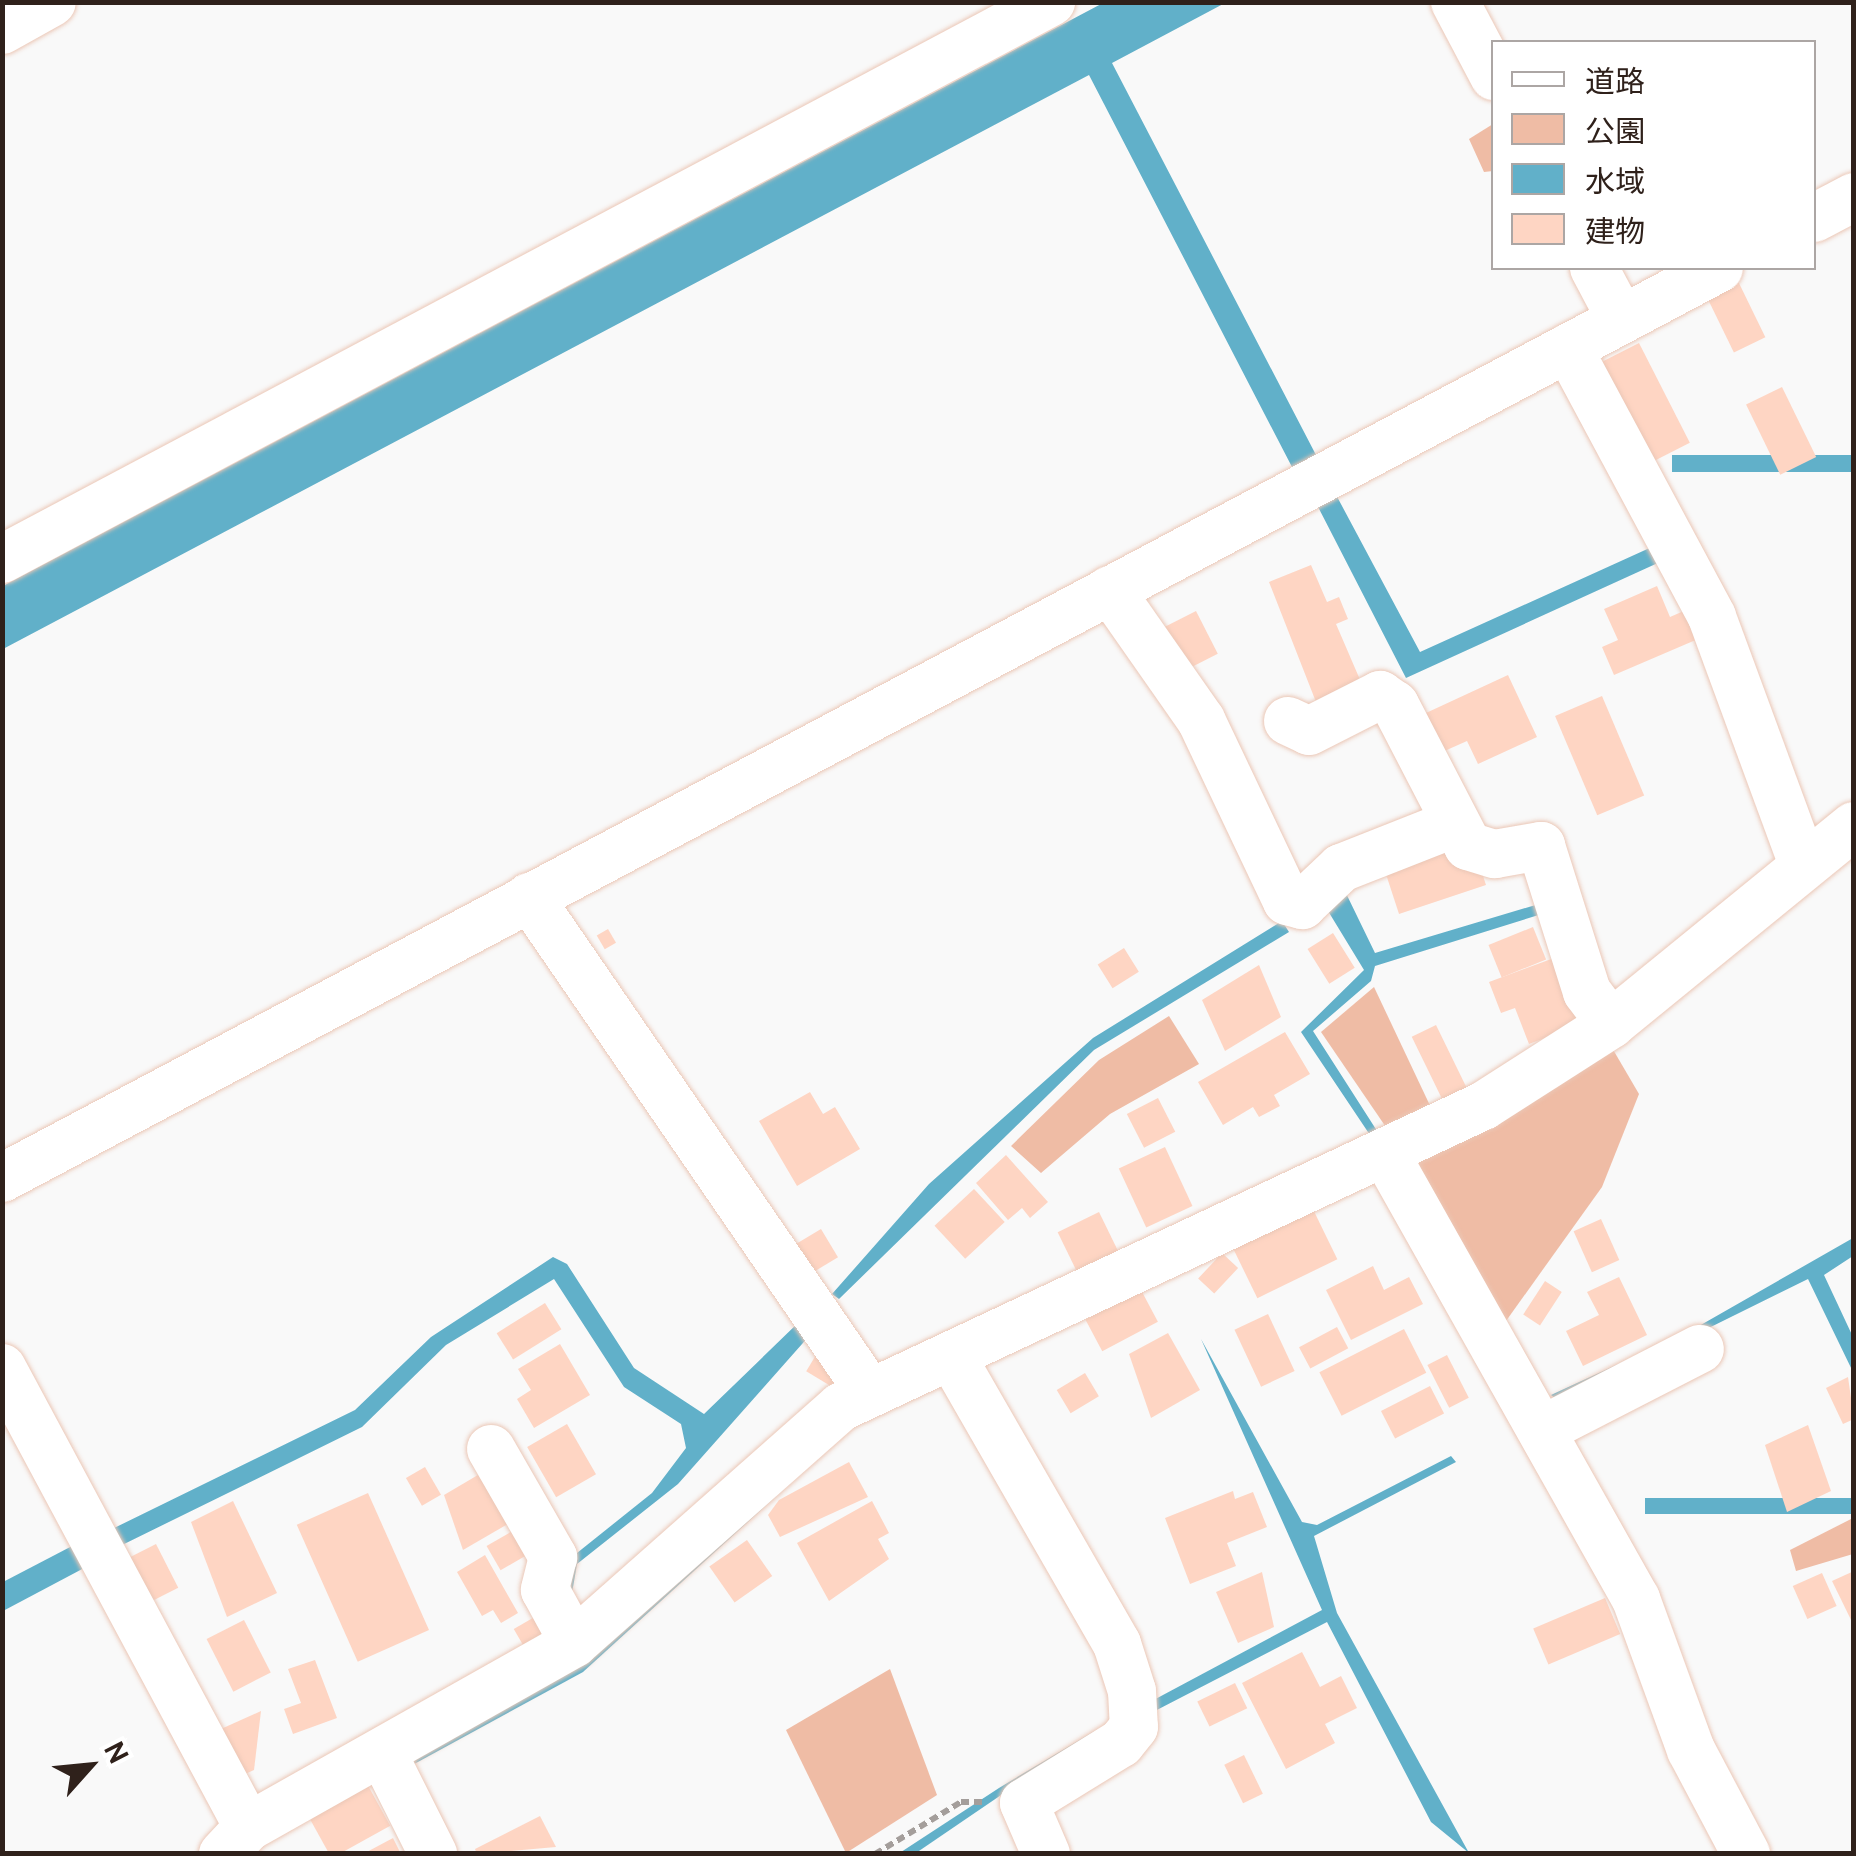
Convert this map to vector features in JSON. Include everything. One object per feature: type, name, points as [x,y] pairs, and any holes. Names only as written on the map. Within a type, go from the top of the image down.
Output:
[{"type":"street","points":[[2,30],[52,2]]},
{"type":"street","points":[[2,559],[1050,2]]},
{"type":"street","points":[[1455,2],[1491,70]]},
{"type":"street","points":[[1816,217],[1854,197]]},
{"type":"street","points":[[1595,270],[1621,319]]},
{"type":"street","points":[[2,1178],[1715,270]]},
{"type":"street","points":[[1568,348],[1712,617],[1804,864]]},
{"type":"street","points":[[1110,590],[1201,720],[1287,901],[1302,906],[1340,868],[1450,825]]},
{"type":"street","points":[[1288,720],[1309,732],[1380,694],[1395,705],[1450,825],[1468,846],[1495,854],[1540,846],[1587,992],[1612,1024]]},
{"type":"street","points":[[2,1368],[234,1846],[574,1643],[868,1390],[952,1356],[1386,1155],[1612,1024],[1854,826]]},
{"type":"street","points":[[529,897],[868,1390]]},
{"type":"street","points":[[1386,1155],[1546,1428],[1636,1600],[1691,1750],[1746,1854]]},
{"type":"street","points":[[1546,1428],[1700,1349]]},
{"type":"street","points":[[952,1356],[1117,1644],[1132,1690],[1134,1727],[1121,1743],[1024,1803],[1046,1854]]},
{"type":"street","points":[[491,1449],[552,1556],[545,1590],[574,1643]]},
{"type":"street","points":[[384,1756],[433,1854]]},
{"type":"path","points":[[875,1854],[961,1802]]},
{"type":"green space","points":[[1491,125],[1491,171],[1484,172],[1469,139]]},
{"type":"green space","points":[[1374,987],[1434,1114],[1392,1136],[1321,1032]]},
{"type":"green space","points":[[1169,1016],[1199,1064],[1110,1114],[1041,1173],[1011,1146],[1099,1060]]},
{"type":"green space","points":[[1608,1041],[1639,1094],[1602,1187],[1506,1321],[1409,1153]]},
{"type":"green space","points":[[1853,1518],[1853,1554],[1796,1571],[1790,1550]]},
{"type":"green space","points":[[890,1669],[937,1795],[846,1853],[786,1730]]},
{"type":"water","points":[[1103,3],[1225,3],[1112,63],[1316,455],[1292,467],[1089,75],[3,649],[3,586]]},
{"type":"water","points":[[1672,455],[1853,455],[1853,472],[1672,472]]},
{"type":"water","points":[[1334,491],[1420,652],[1654,546],[1660,562],[1406,678],[1315,501]]},
{"type":"water","points":[[1341,883],[1375,953],[1542,903],[1545,913],[1375,966],[1371,981],[1313,1031],[1379,1134],[1372,1138],[1301,1032],[1364,970],[1325,906]]},
{"type":"water","points":[[1282,921],[1289,932],[1094,1050],[839,1299],[832,1294],[929,1184],[1093,1038]]},
{"type":"water","points":[[1853,1238],[1853,1256],[1824,1275],[1853,1337],[1853,1372],[1808,1279],[1559,1402],[1551,1395],[1692,1330]]},
{"type":"water","points":[[553,1257],[567,1264],[634,1368],[704,1414],[800,1321],[810,1335],[678,1484],[577,1564],[569,1610],[567,1561],[652,1493],[686,1448],[681,1424],[624,1387],[554,1279],[446,1345],[362,1427],[114,1549],[106,1532],[355,1410],[431,1337]]},
{"type":"water","points":[[1201,1339],[1302,1522],[1317,1525],[1451,1456],[1456,1462],[1314,1536],[1337,1613],[1469,1853],[1431,1822],[1327,1622],[1151,1713],[1148,1703],[1322,1610]]},
{"type":"water","points":[[851,1428],[583,1672],[405,1769],[423,1751]]},
{"type":"water","points":[[1645,1498],[1853,1498],[1853,1514],[1645,1514]]},
{"type":"water","points":[[74,1545],[86,1567],[3,1611],[3,1582]]},
{"type":"water","points":[[1098,1729],[916,1853],[898,1854],[999,1788]]},
{"type":"building","points":[[1736,277],[1765,337],[1734,353],[1705,292]]},
{"type":"building","points":[[1639,343],[1690,443],[1647,465],[1596,365]]},
{"type":"building","points":[[1782,387],[1816,457],[1780,475],[1746,405]]},
{"type":"building","points":[[1311,565],[1327,602],[1339,597],[1348,619],[1336,624],[1361,682],[1316,702],[1269,582]]},
{"type":"building","points":[[1657,586],[1670,617],[1686,610],[1698,639],[1614,675],[1602,647],[1618,640],[1604,609]]},
{"type":"building","points":[[1196,611],[1218,654],[1185,671],[1163,628]]},
{"type":"building","points":[[1508,675],[1537,737],[1478,764],[1467,741],[1431,757],[1413,719]]},
{"type":"building","points":[[1602,696],[1644,795],[1597,815],[1555,716]]},
{"type":"building","points":[[1450,839],[1478,861],[1486,885],[1399,914],[1382,862]]},
{"type":"building","points":[[1533,927],[1546,959],[1502,977],[1488,945]]},
{"type":"building","points":[[608,929],[616,943],[605,949],[597,936]]},
{"type":"building","points":[[1333,933],[1355,968],[1329,984],[1308,949]]},
{"type":"building","points":[[1124,948],[1139,972],[1113,988],[1098,964]]},
{"type":"building","points":[[1554,958],[1579,1025],[1529,1044],[1515,1008],[1501,1013],[1489,982]]},
{"type":"building","points":[[1259,965],[1281,1017],[1225,1051],[1202,1000]]},
{"type":"building","points":[[1436,1025],[1468,1092],[1444,1103],[1412,1037]]},
{"type":"building","points":[[1285,1032],[1310,1074],[1274,1095],[1280,1106],[1259,1117],[1253,1107],[1223,1125],[1198,1082]]},
{"type":"building","points":[[810,1092],[823,1114],[835,1107],[860,1149],[797,1186],[759,1121]]},
{"type":"building","points":[[1158,1098],[1175,1132],[1144,1148],[1127,1114]]},
{"type":"building","points":[[1165,1147],[1192,1206],[1146,1227],[1119,1169]]},
{"type":"building","points":[[1006,1155],[1048,1202],[1030,1218],[1022,1208],[1008,1220],[976,1183]]},
{"type":"building","points":[[974,1189],[1005,1222],[965,1259],[935,1226]]},
{"type":"building","points":[[1308,1199],[1337,1259],[1257,1298],[1228,1238]]},
{"type":"building","points":[[1099,1212],[1121,1258],[1080,1278],[1058,1232]]},
{"type":"building","points":[[1601,1219],[1619,1260],[1592,1272],[1574,1231]]},
{"type":"building","points":[[821,1229],[838,1257],[807,1276],[790,1248]]},
{"type":"building","points":[[1222,1253],[1238,1268],[1214,1294],[1198,1279]]},
{"type":"building","points":[[1373,1266],[1384,1290],[1409,1277],[1423,1304],[1351,1340],[1326,1290]]},
{"type":"building","points":[[1619,1277],[1647,1335],[1583,1366],[1566,1331],[1599,1315],[1587,1292]]},
{"type":"building","points":[[1545,1281],[1562,1292],[1540,1325],[1523,1315]]},
{"type":"building","points":[[1141,1290],[1158,1322],[1102,1351],[1085,1320]]},
{"type":"building","points":[[545,1303],[561,1329],[513,1359],[497,1333]]},
{"type":"building","points":[[1268,1314],[1295,1371],[1261,1387],[1234,1330]]},
{"type":"building","points":[[1337,1327],[1348,1348],[1310,1368],[1299,1347]]},
{"type":"building","points":[[1404,1329],[1426,1373],[1342,1416],[1319,1372]]},
{"type":"building","points":[[1168,1333],[1200,1390],[1151,1418],[1129,1354]]},
{"type":"building","points":[[560,1344],[590,1395],[534,1428],[517,1399],[531,1390],[518,1369]]},
{"type":"building","points":[[816,1355],[841,1370],[831,1386],[806,1371]]},
{"type":"building","points":[[1447,1355],[1469,1398],[1449,1408],[1427,1365]]},
{"type":"building","points":[[1085,1373],[1099,1396],[1071,1413],[1057,1390]]},
{"type":"building","points":[[1848,1377],[1854,1419],[1843,1424],[1826,1388]]},
{"type":"building","points":[[1430,1386],[1444,1414],[1395,1439],[1381,1411]]},
{"type":"building","points":[[567,1424],[596,1474],[556,1497],[527,1447]]},
{"type":"building","points":[[1808,1425],[1831,1491],[1787,1512],[1765,1445]]},
{"type":"building","points":[[849,1462],[868,1497],[780,1537],[768,1515],[779,1500]]},
{"type":"building","points":[[425,1467],[441,1495],[422,1506],[406,1478]]},
{"type":"building","points":[[483,1472],[513,1521],[463,1550],[444,1495]]},
{"type":"building","points":[[1233,1491],[1235,1499],[1253,1492],[1267,1527],[1227,1543],[1236,1566],[1190,1584],[1165,1518]]},
{"type":"building","points":[[368,1493],[429,1630],[358,1662],[297,1525]]},
{"type":"building","points":[[233,1501],[277,1593],[227,1617],[191,1522]]},
{"type":"building","points":[[872,1501],[889,1533],[878,1539],[889,1559],[829,1601],[797,1543]]},
{"type":"building","points":[[516,1529],[530,1553],[501,1570],[487,1546]]},
{"type":"building","points":[[747,1540],[772,1576],[735,1602],[709,1566]]},
{"type":"building","points":[[156,1544],[178,1588],[151,1602],[128,1558]]},
{"type":"building","points":[[485,1555],[518,1613],[501,1623],[493,1610],[482,1616],[457,1572]]},
{"type":"building","points":[[1854,1571],[1854,1626],[1832,1581]]},
{"type":"building","points":[[1262,1572],[1274,1627],[1238,1643],[1216,1592]]},
{"type":"building","points":[[1822,1573],[1837,1606],[1807,1619],[1793,1586]]},
{"type":"building","points":[[1605,1598],[1620,1634],[1548,1664],[1533,1628]]},
{"type":"building","points":[[538,1615],[550,1636],[526,1650],[514,1629]]},
{"type":"building","points":[[244,1620],[271,1673],[233,1692],[207,1639]]},
{"type":"building","points":[[1302,1652],[1320,1687],[1341,1676],[1357,1708],[1325,1724],[1335,1743],[1286,1769],[1242,1683]]},
{"type":"building","points":[[315,1660],[337,1718],[293,1734],[284,1709],[301,1703],[288,1669]]},
{"type":"building","points":[[1235,1683],[1247,1708],[1210,1727],[1197,1701]]},
{"type":"building","points":[[261,1711],[254,1770],[234,1779],[212,1733]]},
{"type":"building","points":[[1244,1755],[1263,1794],[1243,1803],[1224,1765]]},
{"type":"building","points":[[366,1782],[390,1826],[339,1854],[329,1854],[307,1814]]},
{"type":"building","points":[[540,1816],[556,1847],[477,1854],[475,1849]]},
{"type":"building","points":[[393,1838],[401,1854],[363,1854]]}]
